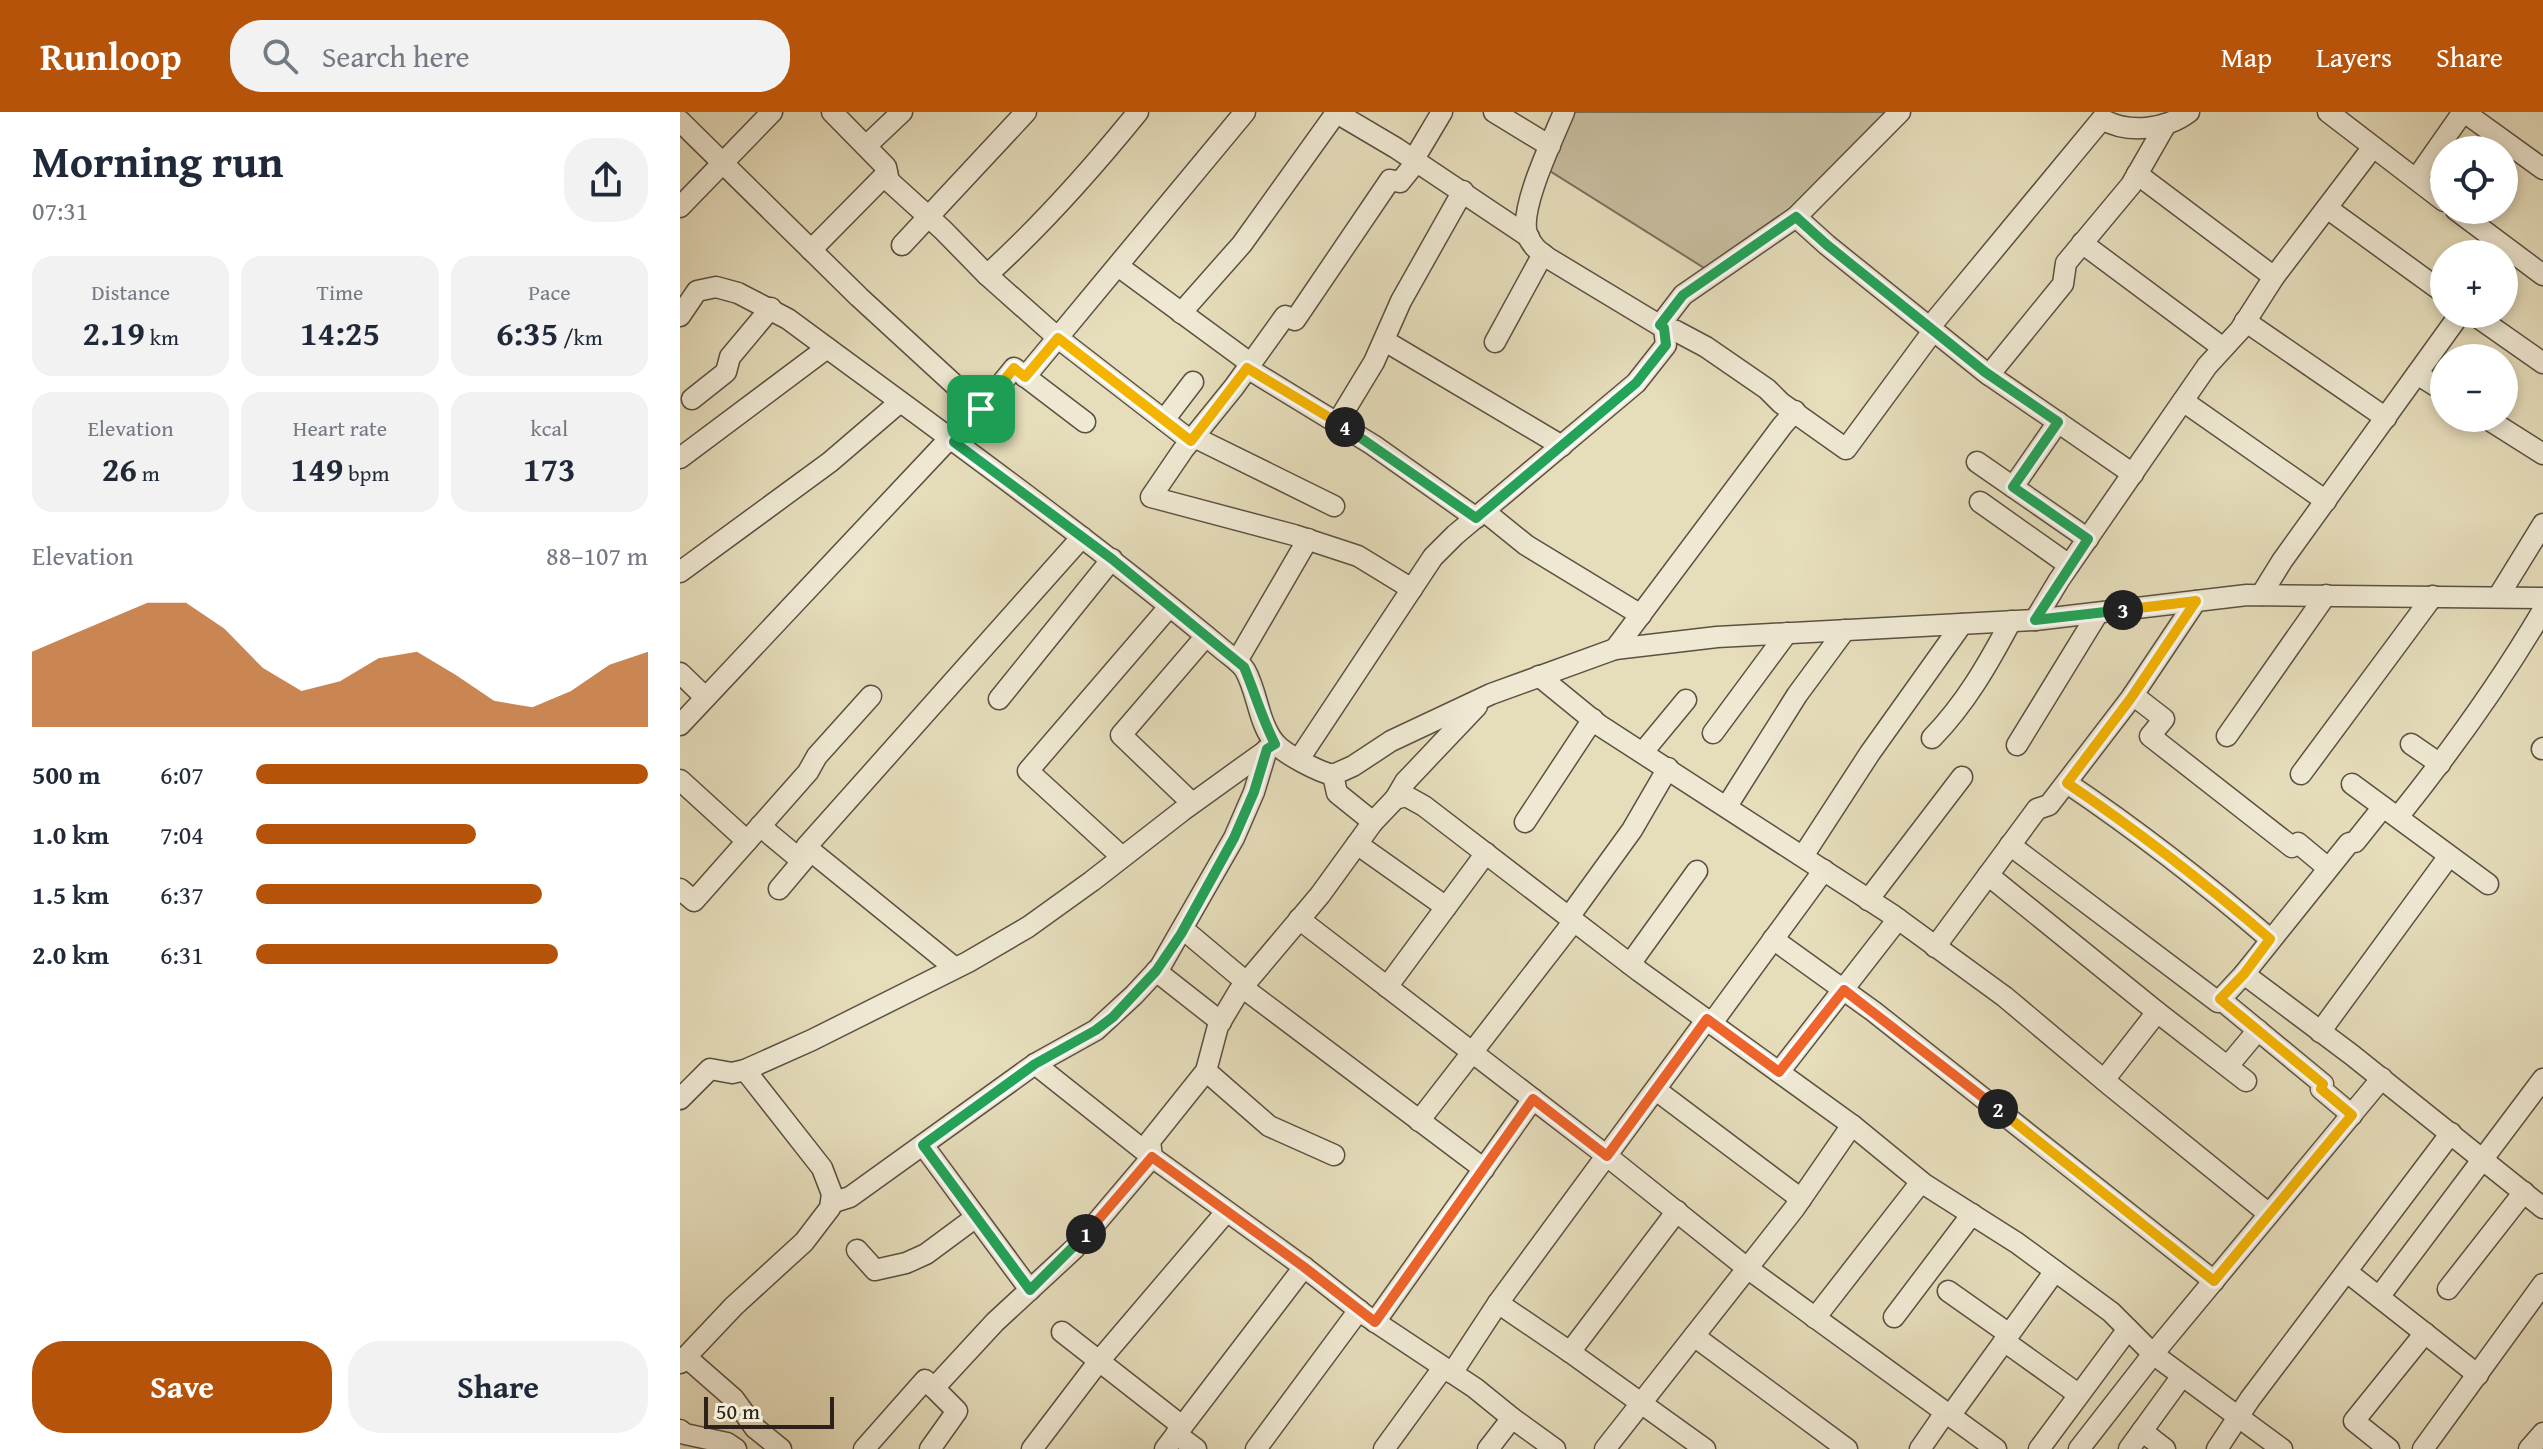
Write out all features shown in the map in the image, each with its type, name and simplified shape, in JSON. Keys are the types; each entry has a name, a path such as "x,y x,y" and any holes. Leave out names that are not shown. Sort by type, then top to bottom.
{"street":[{"path":"680,207 725,164 772,112"},
{"path":"832,112 886,167 889,181 1058,338 1192,439 1334,506"},
{"path":"866,146 902,112"},
{"path":"902,245 1026,112"},
{"path":"987,275 1025,240 1096,164 1138,112"},
{"path":"1025,377 1245,112"},
{"path":"1181,313 1242,244 1335,112 1415,160 1529,237"},
{"path":"1412,589 1358,556 1308,539 1151,497 1285,316 1295,320 1390,180 1400,182 1442,112"},
{"path":"1494,112 1550,146"},
{"path":"1564,112 1528,202 1526,230 1533,246 1662,326 1706,347 1846,449 1931,330 2102,119 2115,127 2136,128 2166,124 2189,112"},
{"path":"1299,759 1433,557 1636,383 1666,345 1662,326 1683,295 1796,217 1900,112"},
{"path":"2328,112 2430,190"},
{"path":"2416,179 2463,112 2543,169"},
{"path":"680,121 811,250 981,409"},
{"path":"1989,375 2063,284 2066,263 2131,185 2166,124"},
{"path":"2035,620 2069,565 2207,366 2245,321 2274,277 2373,147"},
{"path":"811,250 887,173"},
{"path":"2137,174 2274,277"},
{"path":"1337,423 1385,341 1401,301 1463,191"},
{"path":"2327,208 2430,283"},
{"path":"1796,217 1989,375 2133,474"},
{"path":"2475,224 2543,275"},
{"path":"2082,243 2223,348"},
{"path":"1495,342 1543,254"},
{"path":"1118,266 1249,366 1526,545 1641,615"},
{"path":"680,316 689,288 716,287 771,308 827,348 1112,559 1244,667 1271,747 1234,838 1183,929 1156,971 1113,1017 1035,1064 850,1197 831,1203"},
{"path":"692,399 726,372 730,357 771,308"},
{"path":"2245,321 2386,418"},
{"path":"2261,595 2450,328"},
{"path":"2493,328 2543,363"},
{"path":"1385,341 1562,446"},
{"path":"680,458 827,348"},
{"path":"680,725 952,440 1014,368 1085,422"},
{"path":"2417,374 2430,382"},
{"path":"1164,420 1193,382"},
{"path":"2183,401 2326,501"},
{"path":"680,572 830,462 900,402"},
{"path":"1615,649 1795,411"},
{"path":"2013,487 2058,422"},
{"path":"2508,432 2543,454"},
{"path":"1977,462 2088,539"},
{"path":"1980,502 2069,565"},
{"path":"2498,597 2543,524"},
{"path":"779,889 806,856 806,847 1082,537"},
{"path":"1237,661 1308,539"},
{"path":"999,699 1112,559"},
{"path":"1271,747 1320,772 1333,775 1391,741 1487,696 1539,676 1615,649 1717,637 2035,620 2261,595 2543,598"},
{"path":"2227,736 2326,595"},
{"path":"2301,774 2433,596"},
{"path":"1935,947 2037,809 2049,805 2067,783 2133,695 2196,601"},
{"path":"1122,857 1028,771 1169,607"},
{"path":"2010,845 2218,1002 2349,843 2355,842 2390,812 2440,764 2508,668 2543,610"},
{"path":"2017,745 2098,613"},
{"path":"1932,738 1954,716 1969,694 2011,621"},
{"path":"1803,856 1870,753 1962,624"},
{"path":"1727,806 1797,695 1845,630"},
{"path":"1713,733 1787,633"},
{"path":"1192,803 1121,735 1206,636"},
{"path":"680,673 705,697"},
{"path":"1539,676 1593,719 1898,919 2005,997 2269,1214"},
{"path":"2133,695 2164,719 2150,736 2292,847 2298,843 2328,868"},
{"path":"680,889 694,901 871,696"},
{"path":"934,1388 995,1322 1074,1249 1152,1157 1150,1141 1206,1071 1221,1022 1244,984 1299,919 1373,822 1395,799 1405,782 1487,696"},
{"path":"1643,752 1686,700"},
{"path":"1525,822 1593,719"},
{"path":"2411,744 2440,764"},
{"path":"680,1099 710,1069 732,1073 745,1070 955,968 1028,927 1271,747"},
{"path":"1419,1121 1571,919 1632,830 1668,768"},
{"path":"1333,775 1337,793 1373,822"},
{"path":"1868,900 1962,777"},
{"path":"680,780 753,834 806,856 955,968"},
{"path":"2067,783 2183,867 2270,939"},
{"path":"2352,784 2488,884"},
{"path":"1395,799 1406,796 1414,799 1630,964 1852,1125 1921,1182 2017,1243 2111,1312 2153,1354 2282,1449"},
{"path":"1357,844 1446,907"},
{"path":"1387,987 1486,853"},
{"path":"2320,1032 2449,856"},
{"path":"1384,1449 1448,1371 1824,870"},
{"path":"1630,964 1697,871"},
{"path":"1988,875 2246,1081"},
{"path":"1299,919 1747,1268 1996,1449"},
{"path":"1779,1072 1898,919"},
{"path":"1183,929 1244,984 1484,1169"},
{"path":"1773,939 1844,990 2214,1281"},
{"path":"1156,971 1221,1022"},
{"path":"2244,974 2382,1078 2543,1208"},
{"path":"2220,999 2323,1084 2321,1089 2352,1115"},
{"path":"2104,1080 2157,1012"},
{"path":"2228,1066 2258,1030"},
{"path":"1035,1064 1226,1212 1367,1316 1475,1388 1555,1449"},
{"path":"745,1070 822,1168 832,1194 830,1208 804,1242 734,1306 683,1360 734,1399 755,1428 781,1449"},
{"path":"1206,1071 1269,1126 1334,1155"},
{"path":"2079,1449 2153,1354 2382,1078"},
{"path":"2379,1297 2543,1079"},
{"path":"1656,1090 1801,1199"},
{"path":"1256,1449 1484,1169 1533,1099"},
{"path":"1605,1449 1801,1199 1852,1125"},
{"path":"2217,1449 2250,1399 2451,1133"},
{"path":"923,1145 1030,1290"},
{"path":"1815,1318 1921,1182"},
{"path":"2448,1289 2524,1192"},
{"path":"1570,1352 1677,1211"},
{"path":"1032,1449 1099,1361 1226,1212"},
{"path":"1894,1317 1972,1214"},
{"path":"857,1250 875,1270 906,1263 926,1254 976,1217"},
{"path":"1174,1436 1304,1267"},
{"path":"1920,1449 2055,1271"},
{"path":"2347,1272 2478,1375"},
{"path":"2423,1449 2543,1284"},
{"path":"1948,1291 2078,1394"},
{"path":"1498,1303 1705,1449"},
{"path":"2039,1449 2128,1329"},
{"path":"1062,1332 1099,1361 1174,1436 1196,1449"},
{"path":"2389,1449 2354,1421 2425,1333"},
{"path":"1694,1336 1847,1449"},
{"path":"2129,1449 2182,1376"},
{"path":"864,1449 925,1380 957,1411 930,1449"},
{"path":"1488,1449 1512,1418"},
{"path":"680,1430 706,1444 727,1443 736,1449"},
{"path":"2142,1431 2165,1449"},
{"path":"2529,1449 2543,1433"}],"shaded area":[{"path":"1574,112 1890,112 1785,217 1709,271 1550,171"}],"route":[{"path":"1796,217 1985,372 2058,422 2013,487 2088,539 2035,620 2196,601 2131,698 2067,783 2205,883 2270,939 2244,974 2220,999 2323,1084 2321,1089 2352,1115 2214,1281 1844,990 1779,1072 1707,1019 1607,1156 1533,1099 1375,1322 1152,1157 1074,1249 1030,1290 923,1145 1035,1064 1096,1030 1113,1017 1160,967 1234,838 1254,792 1267,749 1275,744 1260,715 1244,667 1112,559 954,442 981,409 1014,368 1025,377 1058,338 1191,441 1247,368 1373,445 1476,518 1636,383 1666,345 1664,328 1660,325 1683,295 1796,217"}]}
